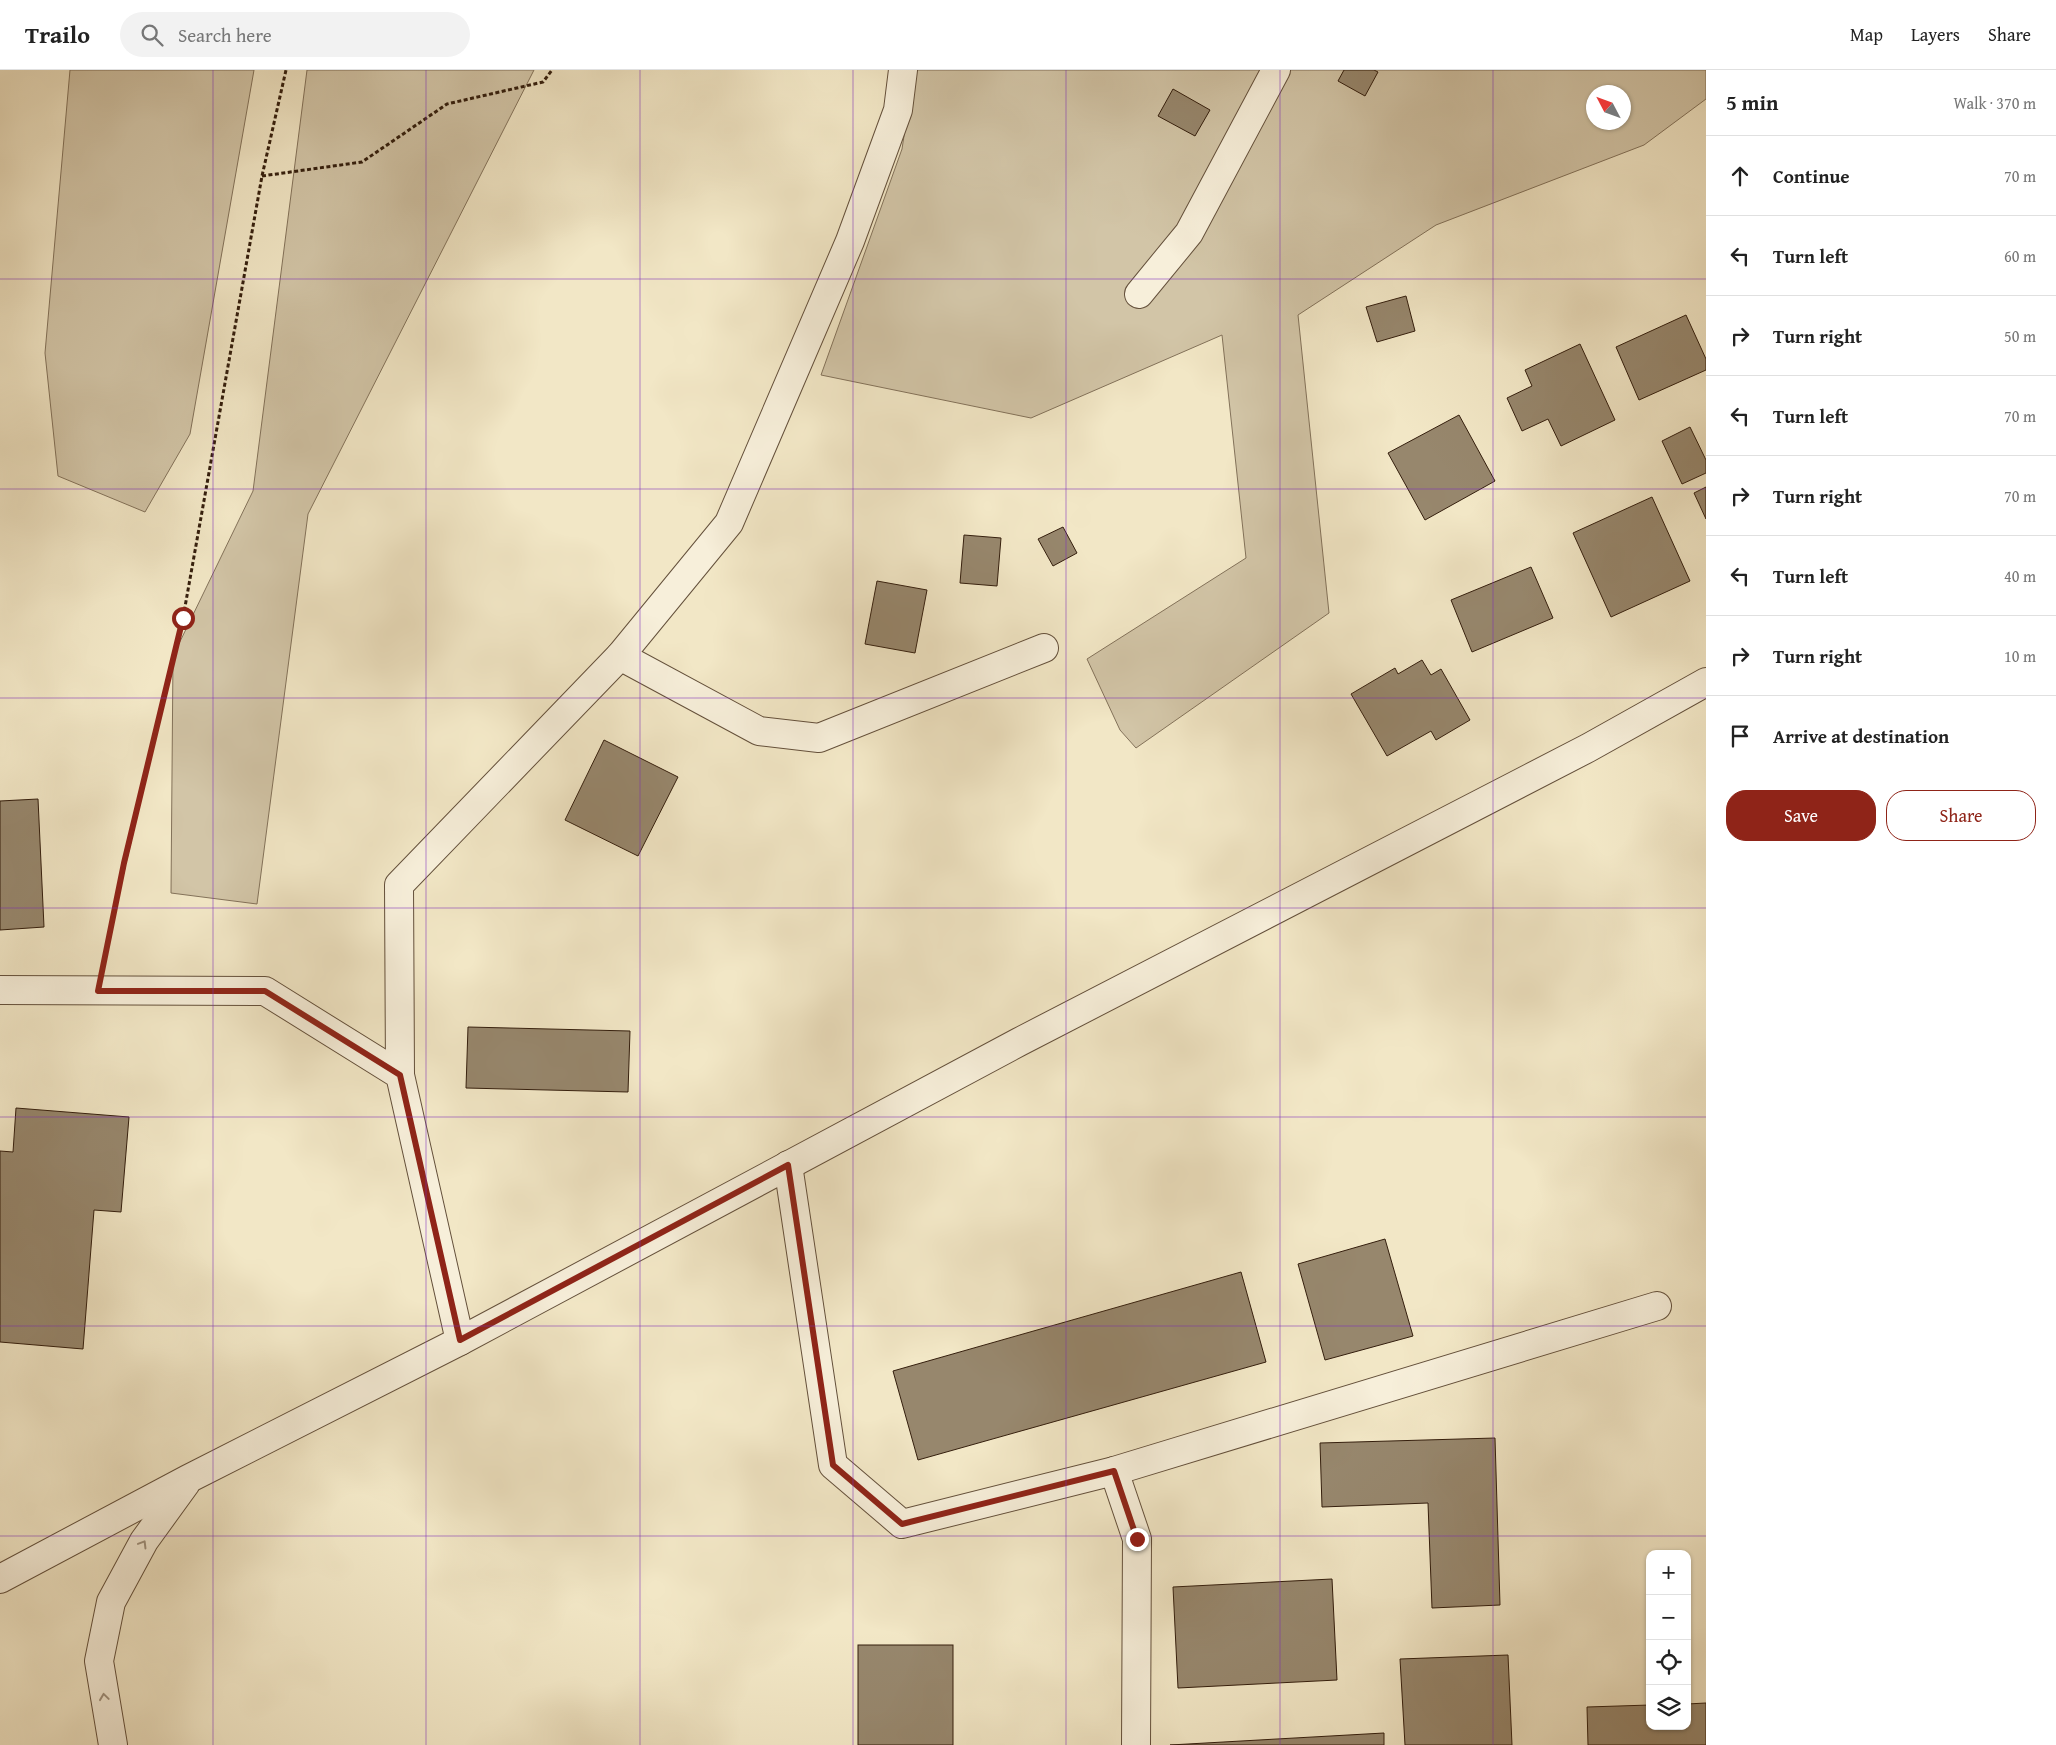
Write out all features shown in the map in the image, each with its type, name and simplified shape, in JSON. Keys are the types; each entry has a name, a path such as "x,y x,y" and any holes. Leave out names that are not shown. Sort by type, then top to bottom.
{"street":[{"path":"460,1340 400,1075 399,885 620,656 729,523 850,241 898,110 902,70"},
{"path":"1140,294 1189,233 1276,70"},
{"path":"620,656 759,731 819,738 1044,648"},
{"path":"0,1579 188,1479 460,1340 1019,1042 1588,748 1706,682"},
{"path":"0,990 265,991 400,1075"},
{"path":"788,1165 833,1465 902,1524 1114,1471 1657,1306"},
{"path":"1114,1471 1137,1539 1136,1745"},
{"path":"113,1745 99,1661 111,1602 144,1541 188,1479"}],"path":[{"path":"98,991 124,863 183,618 262,176 286,70"},
{"path":"262,176 362,162 447,104 543,82 552,70"}],"shaded area":[{"path":"70,70 254,70 190,434 145,512 58,476 45,353"},
{"path":"307,70 534,70 308,514 257,904 171,893 173,656 253,491"},
{"path":"914,70 1706,70 1706,99 1644,145 1436,225 1298,315 1329,613 1136,748 1120,730 1087,659 1246,558 1222,335 1031,418 821,375 902,149"}],"building":[{"path":"1344,70 1374,70 1378,72 1365,96 1338,81"},
{"path":"1173,89 1210,110 1195,136 1158,116"},
{"path":"1406,296 1415,331 1377,342 1366,307"},
{"path":"1686,315 1706,359 1706,370 1639,400 1616,347"},
{"path":"1580,344 1615,420 1561,446 1548,419 1522,431 1507,398 1532,386 1525,370"},
{"path":"1459,415 1495,481 1425,520 1388,453"},
{"path":"1690,427 1706,460 1706,473 1682,484 1662,441"},
{"path":"1706,487 1706,519 1694,493"},
{"path":"1652,497 1690,581 1611,617 1573,533"},
{"path":"1063,527 1077,553 1053,566 1038,539"},
{"path":"964,535 1001,538 997,586 960,583"},
{"path":"1531,567 1553,618 1472,652 1451,600"},
{"path":"877,581 927,590 915,653 865,644"},
{"path":"1422,660 1431,675 1441,669 1470,720 1436,740 1431,731 1387,756 1351,694 1395,668 1398,674"},
{"path":"604,740 678,777 638,856 565,820"},
{"path":"38,799 44,927 0,930 0,801"},
{"path":"468,1027 630,1031 628,1092 466,1088"},
{"path":"16,1108 129,1117 121,1212 94,1210 83,1349 0,1342 0,1151 13,1152"},
{"path":"1385,1239 1413,1336 1325,1360 1298,1264"},
{"path":"1241,1272 1266,1362 918,1460 893,1371"},
{"path":"1495,1438 1500,1605 1432,1608 1428,1503 1322,1507 1320,1443"},
{"path":"1332,1579 1337,1680 1178,1688 1173,1587"},
{"path":"858,1645 953,1645 953,1745 858,1745"},
{"path":"1508,1655 1512,1745 1405,1745 1400,1659"},
{"path":"1706,1703 1706,1745 1588,1745 1587,1707 1646,1705 1646,1730 1691,1730 1691,1704"},
{"path":"1384,1733 1384,1745 1170,1745"}],"route":[{"path":"183,618 124,863 98,991 265,991 400,1075 460,1340 788,1165 833,1465 902,1524 1114,1471 1137,1539"}]}
